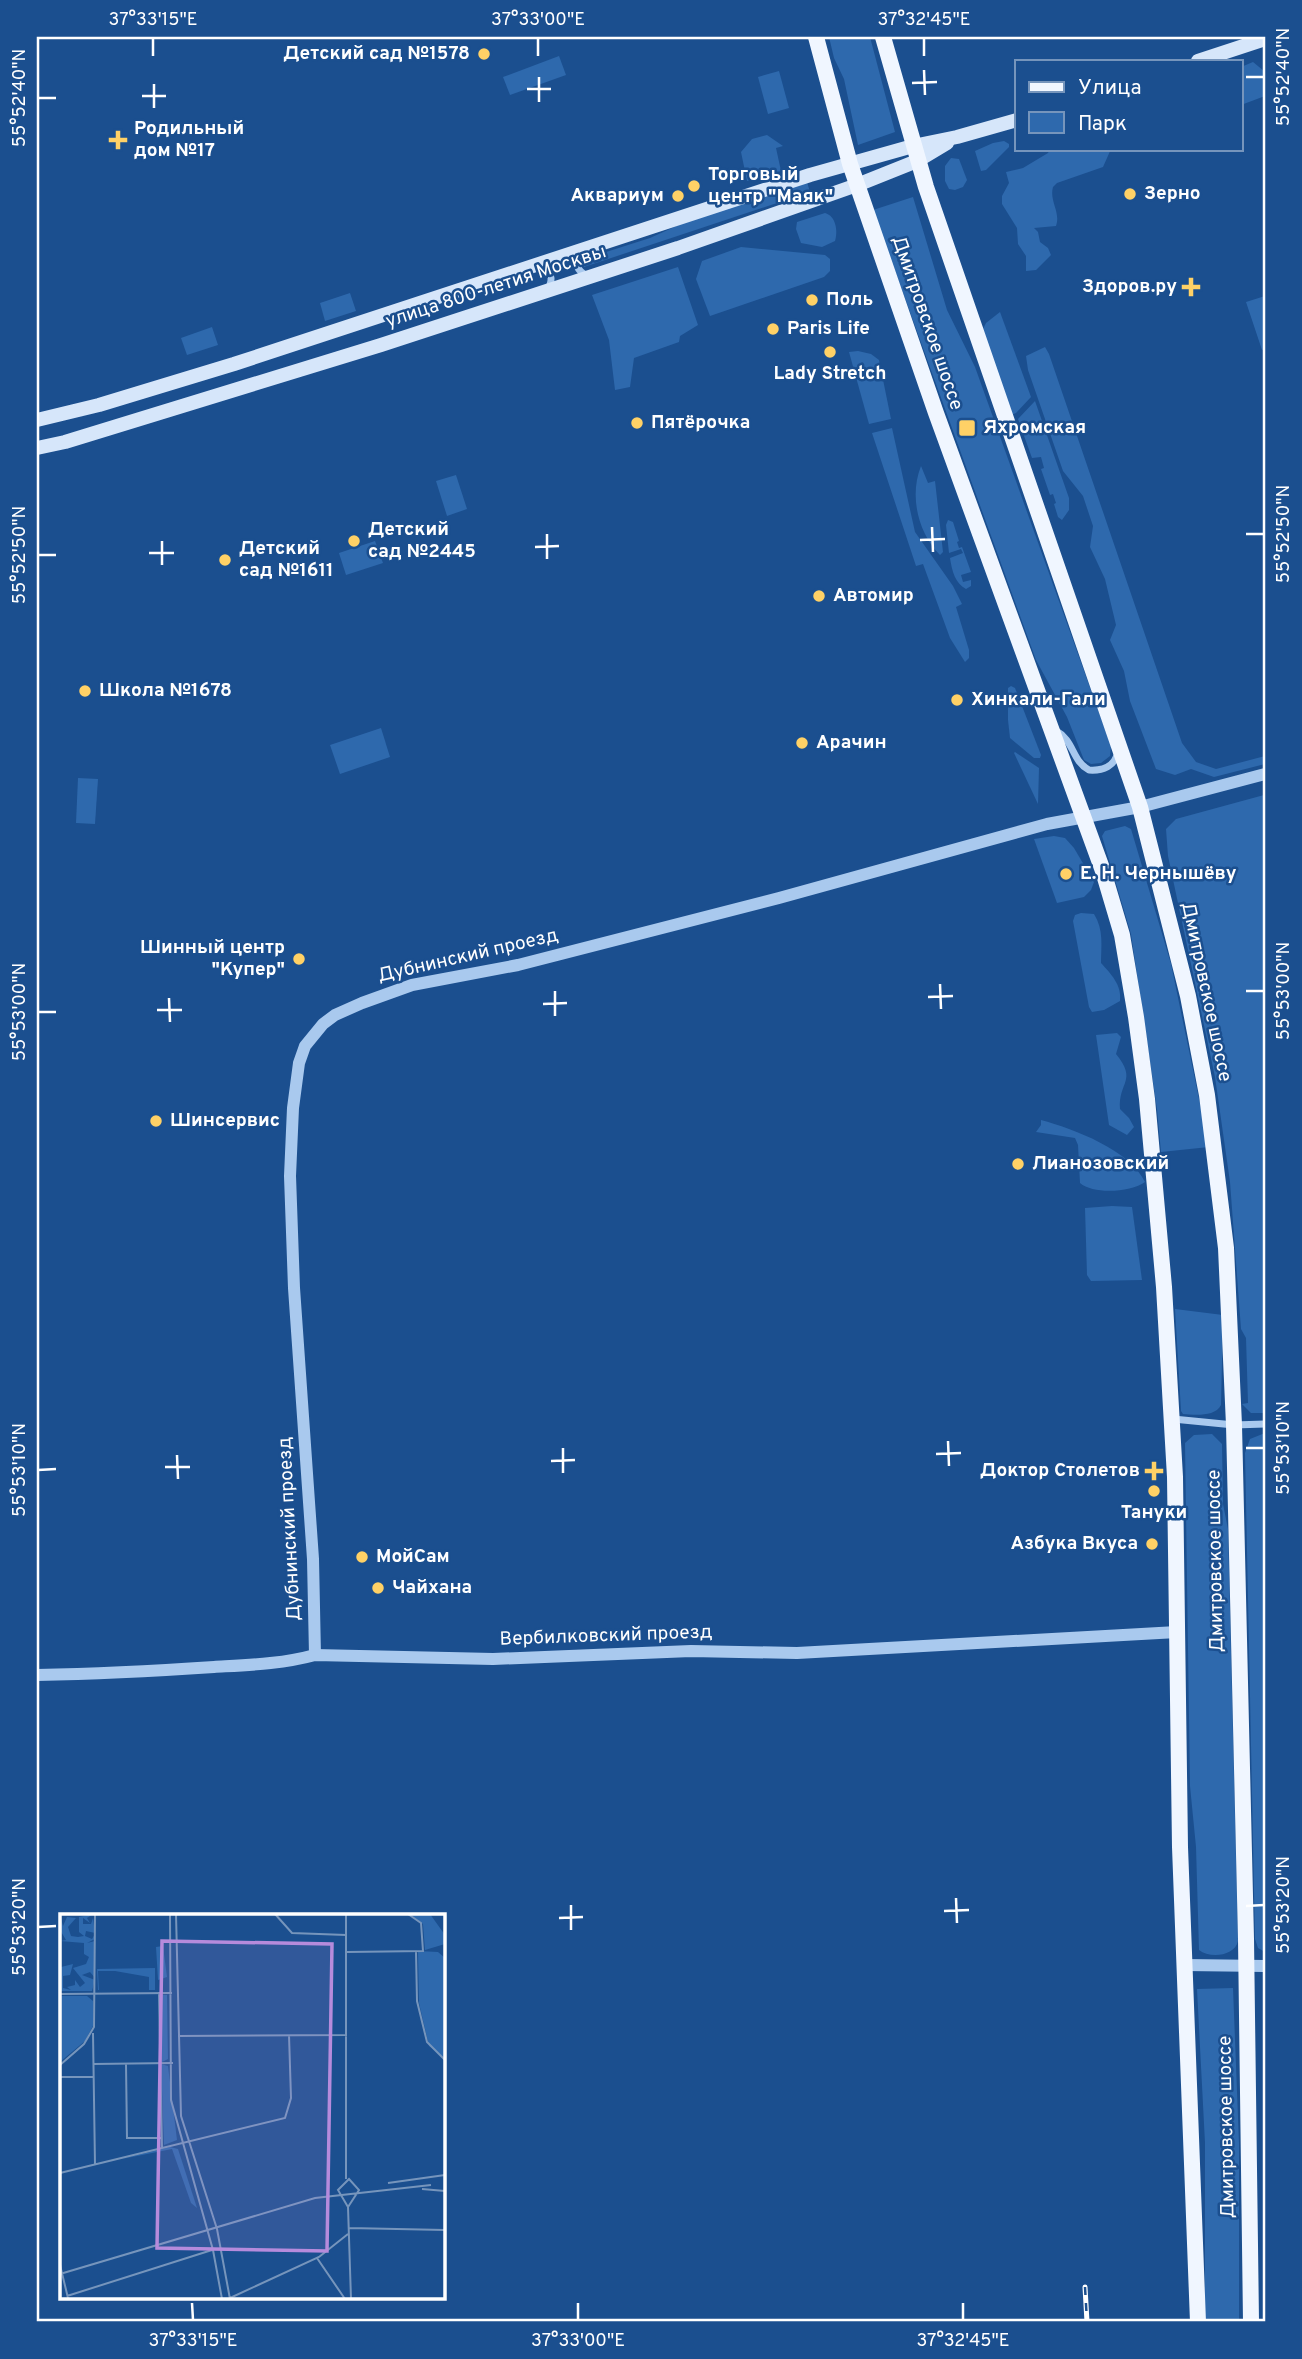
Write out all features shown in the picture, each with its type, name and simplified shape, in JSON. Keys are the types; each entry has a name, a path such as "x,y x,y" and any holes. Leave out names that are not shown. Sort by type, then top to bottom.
{"main road":[{"name":"Дмитровское шоссе","path":"817,37 849,164 940,426 1112,899 1122,935 1136,1017 1154,1164 1173,1419 1180,1847 1198,2322"},
{"name":"Дмитровское шоссе","path":"883,37 915,154 1140,807 1188,996 1211,1119 1226,1248 1234,1425 1251,2322"},
{"path":"1201,60 1265,39"},
{"name":"улица 800-летия Москвы","path":"37,448 258,384 593,276 857,184 915,154 1015,121"},
{"name":"улица 800-летия Москвы","path":"37,420 99,405 223,368 849,164 915,154"}],"street":[{"path":"584,250 578,256 577,267 582,273 593,276"},
{"path":"535,266 544,267 551,275 550,286 545,292"},
{"path":"1052,728 1069,741 1077,761 1089,771 1103,770 1114,762 1118,742"},
{"path":"1083,816 1140,807 1265,774"},
{"name":"Дубнинский проезд","path":"315,1655 313,1559 294,1289 290,1176 296,1084 305,1046 314,1033 335,1015 412,985 518,965 662,929 1083,816"},
{"path":"1173,1419 1234,1425 1265,1424"},
{"name":"Вербилковский проезд","path":"37,1675 145,1672 268,1664 315,1655 493,1659 691,1651 797,1653 1177,1632"},
{"path":"1185,1965 1265,1966"}],"green space":[{"path":"829,37 870,37 895,132 858,145 844,79 834,58"},
{"path":"559,56 566,75 510,95 503,77"},
{"path":"1253,62 1264,71 1265,96 1242,105 1242,67"},
{"path":"779,71 789,108 768,114 758,77"},
{"path":"767,135 783,146 776,148 781,171 747,181 741,152 752,139"},
{"path":"1004,141 1009,147 986,170 981,171 975,151"},
{"path":"1050,150 1111,150 1103,167 1057,183 1053,187 1056,226 1034,228 1038,232 1040,242 1048,248 1051,255 1036,270 1026,271 1026,256 1018,244 1017,228 1002,204 1002,196 1009,183 1006,172 1023,168"},
{"path":"951,158 959,159 967,180 963,187 955,190 949,189 945,181 945,166"},
{"path":"807,182 810,192 584,267 581,260 650,238 683,223"},
{"path":"913,197 947,310 975,367 1111,746 1110,756 1101,763 1091,764 1084,760 1067,717 1036,660 873,210"},
{"path":"825,213 832,217 835,224 835,241 822,247 801,243 796,229 797,222"},
{"path":"741,247 825,255 830,259 830,271 824,277 710,316 696,279 702,261"},
{"path":"678,267 698,325 680,336 679,342 634,358 630,387 615,390 609,340 592,295"},
{"path":"350,293 356,311 325,321 320,303"},
{"path":"1265,296 1265,349 1262,350 1246,302"},
{"path":"1000,312 1031,397 1016,413 1009,416 983,329 986,323"},
{"path":"212,327 218,345 187,355 181,338"},
{"path":"1045,347 1182,743 1196,762 1216,769 1265,756 1265,764 1214,777 1191,769 1175,775 1156,769 1130,701 1124,671 1110,640 1116,625 1105,579 1090,547 1093,526 1083,496 1063,471 1028,370 1026,356"},
{"path":"849,352 871,354 879,360 891,419 869,424"},
{"path":"1035,401 1069,498 1069,510 1062,520 1058,517 1053,494 1050,495 1041,469 1044,468 1041,457 1032,458 1023,433 1027,430 1024,423 1020,424 1018,419"},
{"path":"892,428 915,532 953,586 962,604 956,607 969,650 969,658 965,662 950,638 923,564 916,566 872,433"},
{"path":"921,466 928,483 935,481 943,552 940,555 926,536 918,514 916,489"},
{"path":"456,475 467,509 447,516 436,481"},
{"path":"948,520 953,522 959,548 962,547 971,572 961,575 963,582 971,580 971,586 966,589 957,580 952,567 950,558 963,553 961,549 949,553 946,525"},
{"path":"375,541 383,563 346,575 339,553"},
{"path":"1008,688 1015,688 1040,758 1034,758 1010,738"},
{"path":"381,728 390,757 340,774 330,745"},
{"path":"1014,753 1039,768 1038,804"},
{"path":"78,778 98,779 95,824 76,823"},
{"path":"1264,795 1265,1413 1251,1413 1242,1404 1248,1403 1246,1338 1241,1329 1230,1182 1215,1077 1168,856 1166,829 1176,819"},
{"path":"1125,826 1131,829 1171,964 1209,1147 1161,1152 1131,934 1102,836 1105,831"},
{"path":"1054,836 1065,838 1074,848 1094,882 1084,897 1057,903 1034,839"},
{"path":"1094,914 1097,920 1101,938 1101,963 1115,980 1119,990 1120,1001 1104,1010 1092,1012 1089,1007 1073,921 1075,915"},
{"path":"1117,1033 1121,1037 1116,1054 1126,1070 1120,1109 1134,1127 1127,1135 1109,1125 1096,1035"},
{"path":"1041,1120 1100,1142 1127,1160 1145,1182 1131,1188 1112,1191 1086,1187 1080,1183 1078,1145 1075,1138 1036,1132"},
{"path":"1132,1207 1142,1280 1091,1281 1087,1275 1085,1208"},
{"path":"1175,1309 1223,1315 1221,1405 1214,1412 1199,1415 1183,1414 1181,1411"},
{"path":"1265,1433 1265,1952 1258,1948 1255,1939 1245,1453 1250,1439"},
{"path":"1212,1434 1222,1444 1223,1504 1228,1529 1238,1941 1232,1950 1215,1955 1199,1950 1196,1847 1190,1786 1185,1443 1194,1435"},
{"path":"1233,1988 1239,2143 1239,2322 1205,2322 1205,2143 1197,1989"}],"railway":[{"path":"1085,2287 1087,2322"}],"place":[{"name":"Детский сад №1578","path":"484,54"},
{"name":"Родильный дом №17","path":"118,140"},
{"name":"Торговый центр \"Маяк\"","path":"694,186"},
{"name":"Зерно","path":"1130,194"},
{"name":"Аквариум","path":"678,196"},
{"name":"Здоров.ру","path":"1191,287"},
{"name":"Поль","path":"812,300"},
{"name":"Paris Life","path":"773,329"},
{"name":"Lady Stretch","path":"830,352"},
{"name":"Пятёрочка","path":"637,423"},
{"name":"Яхромская","path":"967,428"},
{"name":"Детский сад №2445","path":"354,541"},
{"name":"Детский сад №1611","path":"225,560"},
{"name":"Автомир","path":"819,596"},
{"name":"Школа №1678","path":"85,691"},
{"name":"Хинкали-Гали","path":"957,700"},
{"name":"Арачин","path":"802,743"},
{"name":"Е. Н. Чернышёву","path":"1066,874"},
{"name":"Шинный центр \"Купер\"","path":"299,959"},
{"name":"Шинсервис","path":"156,1121"},
{"name":"Лианозовский","path":"1018,1164"},
{"name":"Доктор Столетов","path":"1154,1471"},
{"name":"Тануки","path":"1154,1491"},
{"name":"Азбука Вкуса","path":"1152,1544"},
{"name":"МойСам","path":"362,1557"},
{"name":"Чайхана","path":"378,1588"}]}
